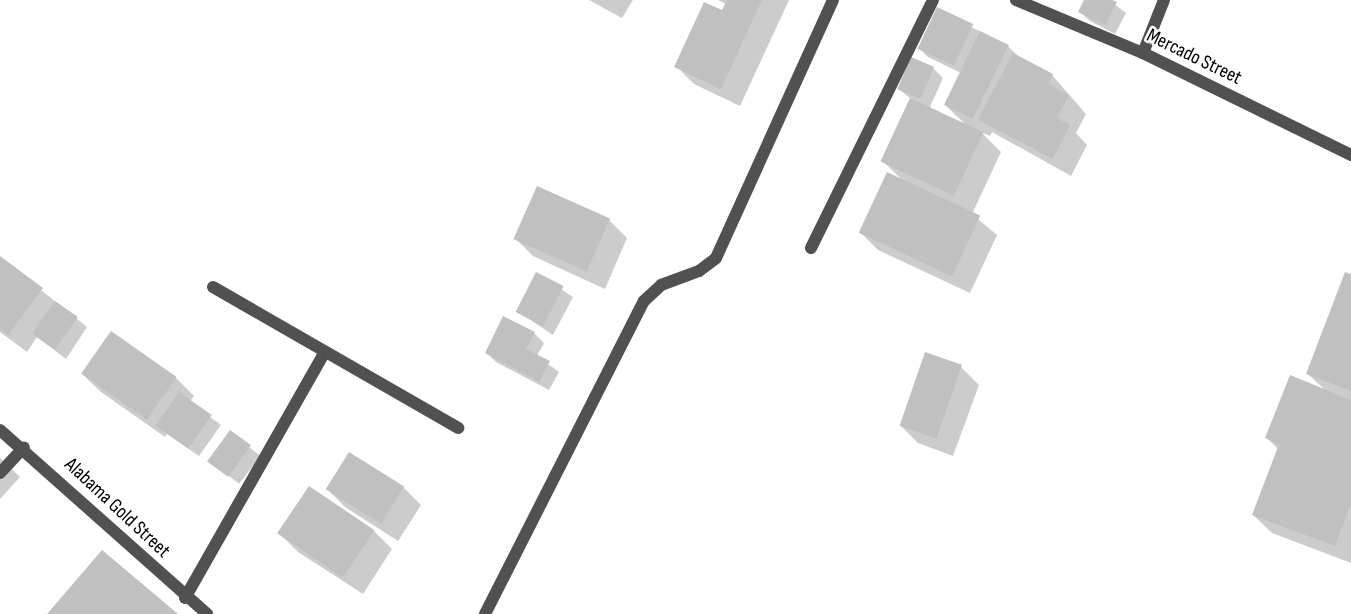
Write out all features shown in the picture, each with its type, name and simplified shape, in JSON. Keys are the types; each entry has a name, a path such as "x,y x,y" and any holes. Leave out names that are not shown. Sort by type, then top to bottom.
{"street":[{"path":"485,614 644,302 661,285 699,271 716,258 833,0"},
{"path":"811,248 933,0"},
{"name":"Mercado Street","path":"1016,0 1143,53 1351,155"},
{"path":"1143,53 1164,0"},
{"path":"213,287 458,428"},
{"path":"185,598 325,352"},
{"name":"Alabama Gold Street","path":"0,430 24,447 185,598 207,614"},
{"path":"0,473 24,447"}],"building":[{"path":"727,0 762,0 721,89 674,67 704,2 722,10"},
{"path":"1084,0 1117,2 1105,25 1078,12"},
{"path":"937,7 973,24 954,66 918,49"},
{"path":"980,31 1009,45 973,119 944,105"},
{"path":"1013,53 1053,74 1048,84 1069,95 1057,118 1070,125 1053,159 978,120"},
{"path":"911,57 934,67 920,99 897,89"},
{"path":"910,98 983,132 954,196 880,161"},
{"path":"887,172 980,216 952,276 859,233"},
{"path":"537,186 610,219 586,272 513,239"},
{"path":"0,256 43,288 8,335 0,329"},
{"path":"536,272 564,286 543,326 516,312"},
{"path":"1345,272 1351,274 1351,391 1306,374"},
{"path":"55,301 78,317 55,350 32,334"},
{"path":"503,316 535,332 526,349 550,361 539,382 485,353"},
{"path":"111,331 177,377 147,419 81,374"},
{"path":"925,352 962,365 936,438 900,426"},
{"path":"1290,375 1351,400 1351,503 1335,546 1252,515 1279,444 1265,438"},
{"path":"179,392 212,415 188,449 155,426"},
{"path":"230,430 251,445 228,477 207,462"},
{"path":"349,452 404,486 381,524 326,489"},
{"path":"309,486 374,530 343,577 277,533"},
{"path":"102,550 178,614 47,614"}]}
